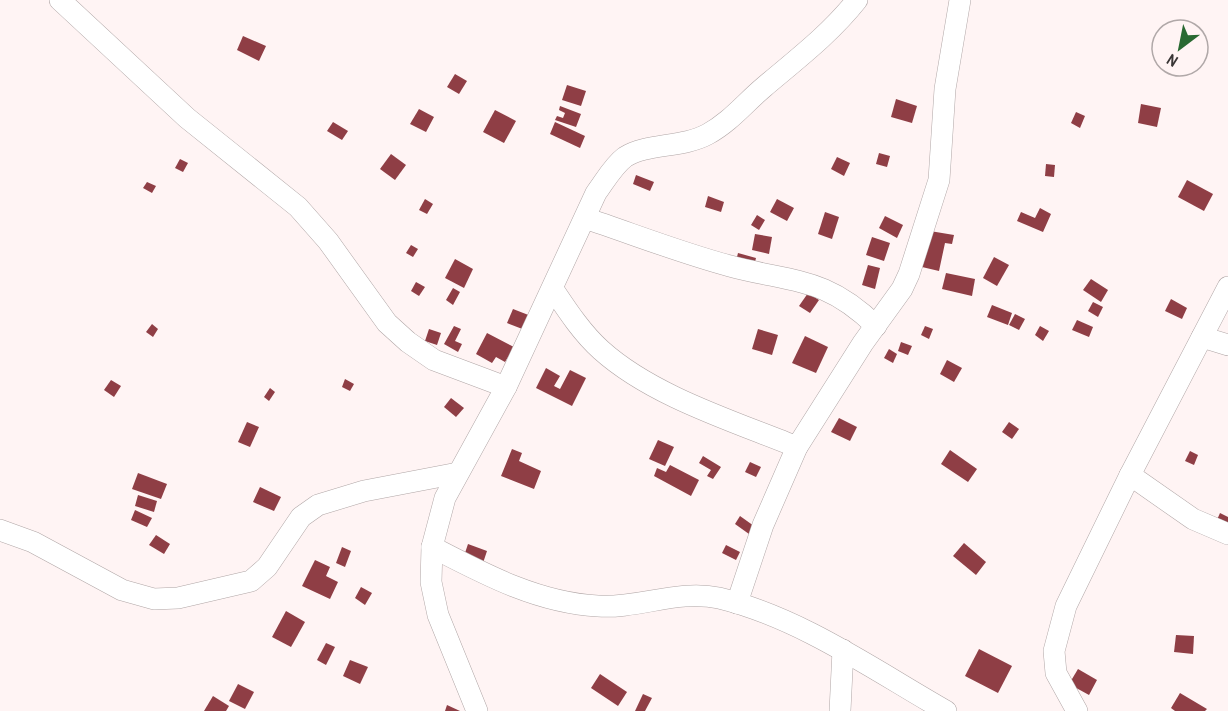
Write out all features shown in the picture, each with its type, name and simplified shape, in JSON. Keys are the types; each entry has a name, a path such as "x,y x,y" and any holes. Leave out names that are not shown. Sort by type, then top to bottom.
{"street":[{"path":"60,0 187,118 298,207 328,241 387,323 408,342 434,360 506,387"},
{"path":"477,711 438,615 431,582 432,547 445,498 506,387 596,193 610,171 625,157 641,151 673,147 705,136 721,127 763,88 837,26 857,0"},
{"path":"737,603 763,525 797,447 909,274 939,180 945,89 960,0"},
{"path":"585,218 729,266 812,284 840,295 876,326"},
{"path":"1077,711 1056,674 1054,651 1066,606 1130,475 1228,287"},
{"path":"553,289 570,314 600,349 629,373 696,405 797,447"},
{"path":"1202,337 1228,345"},
{"path":"0,530 33,542 122,590 154,599 178,598 251,581 267,567 301,517 318,505 363,491 458,473"},
{"path":"1130,475 1193,519 1228,534"},
{"path":"432,547 504,584 562,602 599,607 673,597 716,597 758,609 843,650 946,711"},
{"path":"840,711 843,650"}],"building":[{"path":"243,36 266,46 259,61 237,50"},
{"path":"455,74 467,81 459,94 447,87"},
{"path":"567,85 586,91 581,106 562,100"},
{"path":"896,99 917,106 912,123 891,117"},
{"path":"1141,104 1161,108 1157,127 1138,123"},
{"path":"560,106 581,114 576,127 555,120 557,116 563,118 565,113 559,110"},
{"path":"419,109 434,117 426,132 410,124"},
{"path":"495,110 516,121 504,143 483,132"},
{"path":"1076,112 1085,116 1080,128 1071,123"},
{"path":"333,122 348,131 342,140 327,131"},
{"path":"555,122 585,136 580,148 550,134"},
{"path":"879,153 890,156 887,167 876,164"},
{"path":"391,154 406,165 395,180 380,169"},
{"path":"837,157 850,163 844,176 831,169"},
{"path":"180,159 188,163 183,172 175,168"},
{"path":"1046,164 1055,165 1054,177 1045,176"},
{"path":"636,175 654,182 650,191 633,184"},
{"path":"1187,180 1213,194 1204,211 1178,197"},
{"path":"147,182 156,186 152,193 143,188"},
{"path":"708,196 724,202 721,212 705,207"},
{"path":"425,199 433,204 427,214 419,210"},
{"path":"777,199 794,208 787,221 770,212"},
{"path":"1040,208 1051,214 1043,232 1017,221 1021,212 1035,218"},
{"path":"825,212 839,217 832,239 818,234"},
{"path":"757,215 765,220 759,230 751,225"},
{"path":"885,216 903,225 897,238 879,228"},
{"path":"930,231 954,235 952,244 945,243 939,271 922,267"},
{"path":"755,234 772,237 769,254 752,250"},
{"path":"872,237 890,243 884,261 866,255"},
{"path":"411,245 418,249 413,257 406,253"},
{"path":"738,253 756,258 753,270 735,265"},
{"path":"994,257 1009,265 997,286 983,278"},
{"path":"455,259 473,269 464,288 445,278"},
{"path":"868,265 880,268 875,289 862,285"},
{"path":"946,273 975,279 972,296 942,289"},
{"path":"1091,279 1108,290 1101,302 1083,290"},
{"path":"416,282 425,287 419,296 411,291"},
{"path":"453,288 460,292 453,305 446,300"},
{"path":"808,293 819,300 810,313 799,306"},
{"path":"1171,299 1187,308 1182,319 1165,311"},
{"path":"1093,302 1103,307 1098,317 1088,311"},
{"path":"992,305 1012,313 1008,325 987,317"},
{"path":"513,309 531,316 525,330 507,323"},
{"path":"1015,314 1025,319 1019,330 1009,325"},
{"path":"1077,320 1093,327 1089,337 1072,330"},
{"path":"152,324 158,329 153,337 146,332"},
{"path":"454,326 461,329 455,341 462,344 458,352 444,344"},
{"path":"925,326 933,329 929,339 921,335"},
{"path":"1040,326 1049,331 1043,341 1035,335"},
{"path":"429,329 441,333 437,345 425,341"},
{"path":"758,329 778,335 772,355 752,349"},
{"path":"487,333 514,347 505,362 496,357 492,363 476,354"},
{"path":"805,336 828,347 816,373 792,363"},
{"path":"901,342 912,346 908,355 898,351"},
{"path":"889,349 897,354 893,363 884,358"},
{"path":"947,360 962,368 954,382 940,374"},
{"path":"546,368 560,376 554,386 560,389 570,370 586,378 572,406 536,388"},
{"path":"345,379 354,384 350,391 342,387"},
{"path":"111,380 121,386 114,397 104,390"},
{"path":"270,388 275,392 269,401 264,397"},
{"path":"451,398 464,408 456,417 444,407"},
{"path":"839,418 857,427 850,441 831,432"},
{"path":"247,422 259,427 250,447 238,442"},
{"path":"1009,422 1019,429 1012,439 1002,432"},
{"path":"658,440 674,447 665,466 649,459"},
{"path":"512,449 522,453 519,461 541,471 534,489 501,476"},
{"path":"950,450 977,469 968,482 941,464"},
{"path":"1190,451 1198,455 1194,465 1185,461"},
{"path":"703,456 721,467 713,479 707,476 711,470 699,463"},
{"path":"750,462 761,467 756,477 745,472"},
{"path":"670,465 699,480 691,496 654,476 657,468 666,472"},
{"path":"138,473 167,484 161,499 132,489"},
{"path":"260,487 281,497 274,511 253,502"},
{"path":"138,495 157,501 154,512 135,506"},
{"path":"135,510 152,518 147,527 131,520"},
{"path":"1220,513 1228,517 1228,528 1216,522"},
{"path":"740,516 754,526 749,534 735,524"},
{"path":"156,535 170,544 164,554 149,545"},
{"path":"964,543 986,562 976,575 953,556"},
{"path":"468,544 487,551 483,563 464,556"},
{"path":"726,545 740,552 736,560 722,553"},
{"path":"342,547 351,551 345,567 336,563"},
{"path":"315,560 330,567 326,576 338,582 330,599 302,586"},
{"path":"361,587 372,593 365,605 355,598"},
{"path":"286,611 305,622 291,647 272,637"},
{"path":"1176,635 1194,636 1193,654 1174,652"},
{"path":"326,643 335,647 326,665 317,660"},
{"path":"979,649 1012,666 998,693 965,676"},
{"path":"350,660 368,667 360,684 343,676"},
{"path":"1078,669 1097,680 1089,695 1069,684"},
{"path":"600,674 627,692 618,706 591,688"},
{"path":"238,684 254,692 245,709 229,701"},
{"path":"1180,693 1207,709 1205,711 1175,711 1171,708"},
{"path":"643,694 652,698 645,711 635,711"},
{"path":"213,696 229,706 226,711 204,711"},
{"path":"447,705 460,711 445,711"}]}
